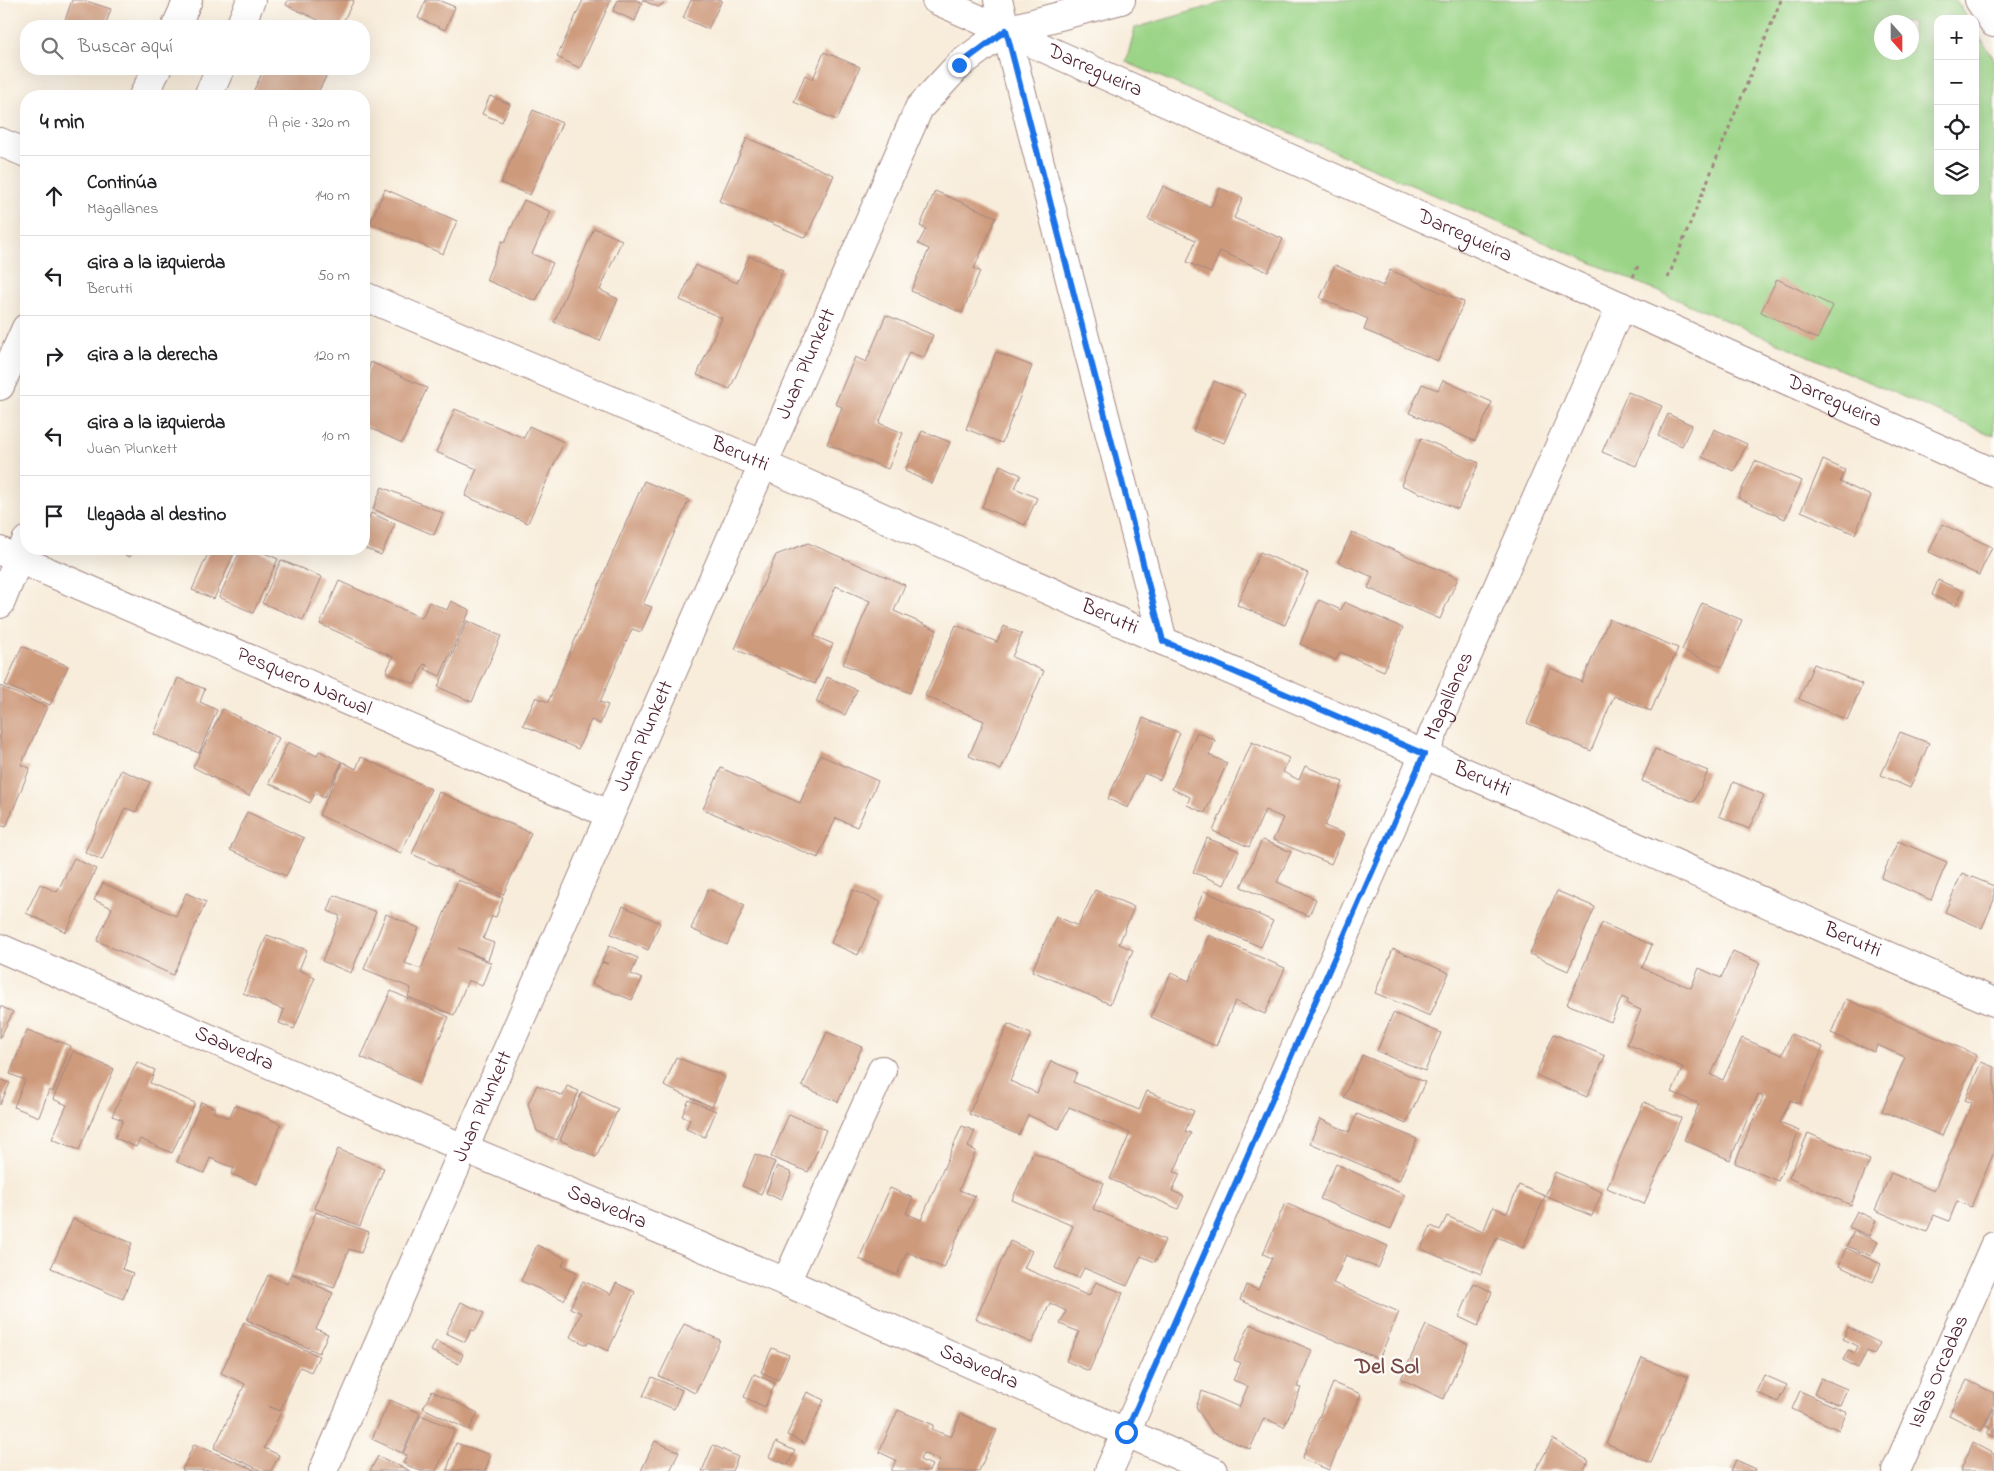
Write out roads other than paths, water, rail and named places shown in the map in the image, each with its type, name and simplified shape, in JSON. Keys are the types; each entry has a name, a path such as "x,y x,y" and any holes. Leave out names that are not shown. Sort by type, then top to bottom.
{"street":[{"path":"179,20 188,0"},
{"path":"243,20 251,0"},
{"name":"Darregueira","path":"936,0 1994,473"},
{"path":"998,0 1163,641"},
{"path":"1006,30 1121,0"},
{"path":"1979,0 1994,23"},
{"name":"Juan Plunkett","path":"323,1471 466,1149 609,814 919,108 959,65 1006,30"},
{"path":"146,90 154,75"},
{"path":"211,90 217,75"},
{"path":"0,142 20,150"},
{"name":"Berutti","path":"370,299 762,464 1163,641 1994,1002"},
{"name":"Magallanes","path":"1110,1471 1621,306"},
{"path":"0,386 20,341"},
{"path":"0,604 15,550"},
{"name":"Pesquero Narwal","path":"26,555 609,814"},
{"name":"Saavedra","path":"0,948 466,1149 786,1282 1213,1471"},
{"path":"786,1282 882,1070"},
{"name":"Islas Orcadas","path":"1896,1471 1994,1246"}],"district":[{"name":"Del Sol","path":"1387,1368"}]}
